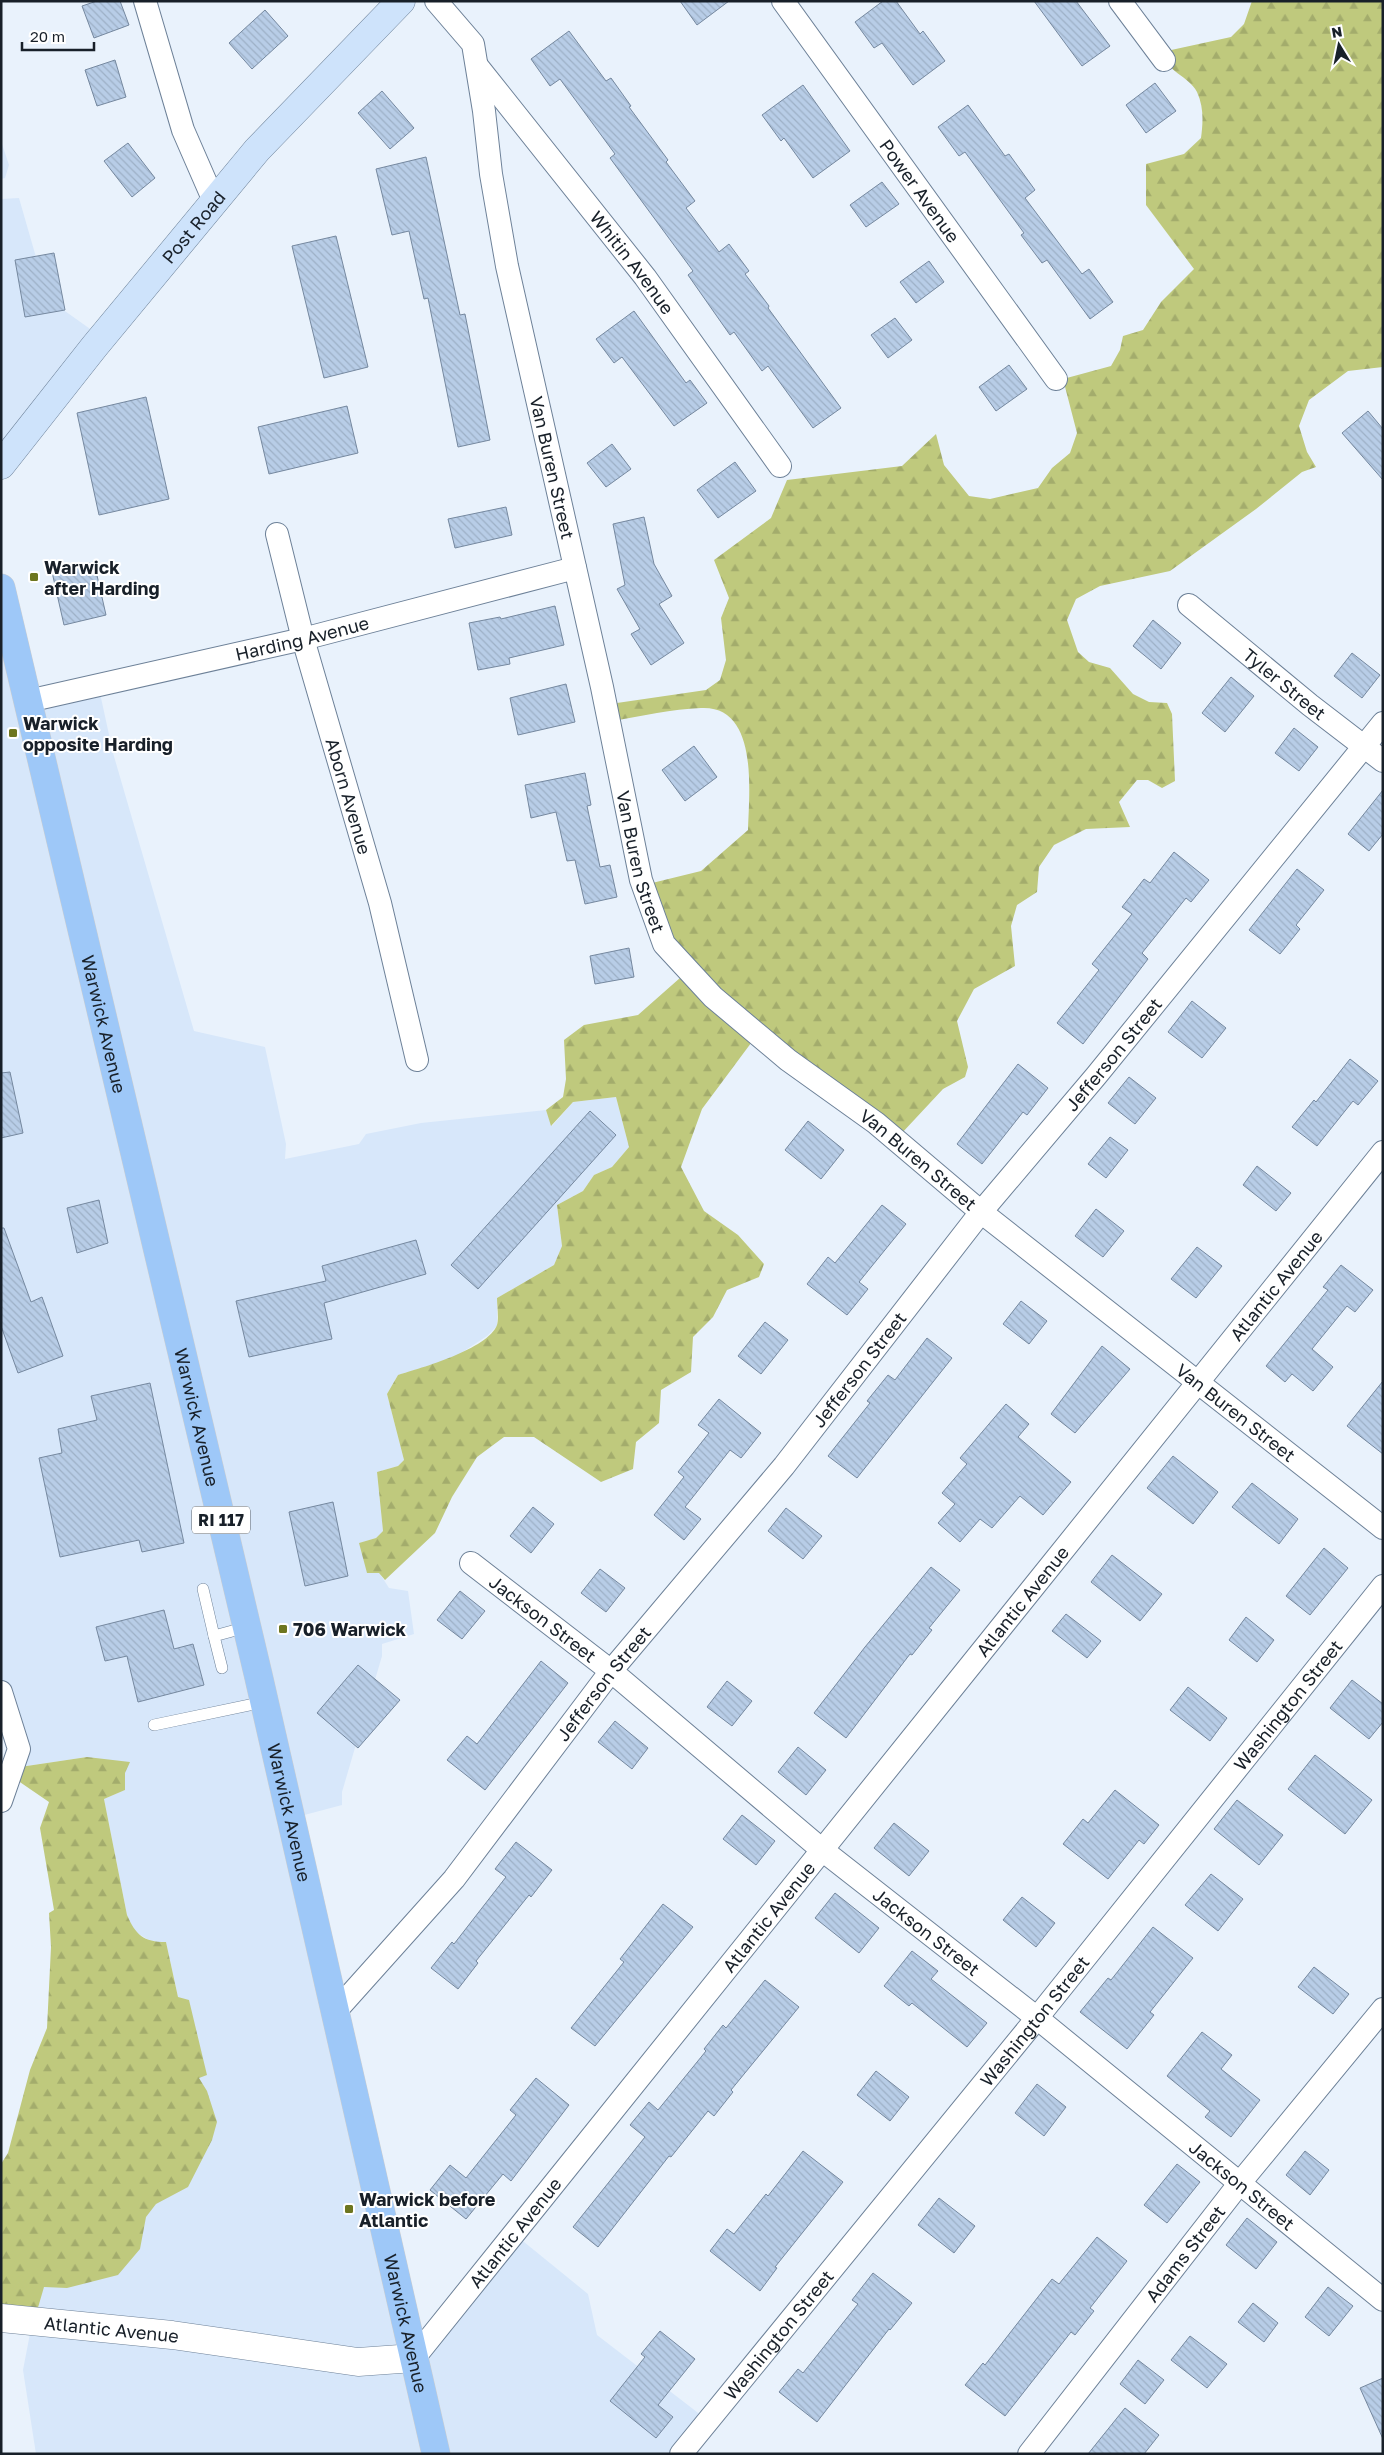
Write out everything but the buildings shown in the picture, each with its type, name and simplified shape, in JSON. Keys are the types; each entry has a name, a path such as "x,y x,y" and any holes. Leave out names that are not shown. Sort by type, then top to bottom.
{"main road":[{"name":"Post Road","path":"1,465 94,347 257,150 401,1"},
{"name":"Warwick Avenue","path":"1,588 247,1627 436,2454"}],"street":[{"path":"145,1 183,130 214,202"},
{"name":"Van Buren Street","path":"436,1 473,44 484,111 491,174 507,266 602,687 641,880 664,944 713,997 788,1060 876,1123 981,1212 1383,1528"},
{"name":"Power Avenue","path":"783,1 1056,379"},
{"path":"1120,1 1164,60"},
{"name":"Whitin Avenue","path":"476,64 645,277 780,466"},
{"name":"Aborn Avenue","path":"277,534 303,638 380,903 417,1060"},
{"name":"Harding Avenue","path":"28,701 303,638 574,568"},
{"name":"Tyler Street","path":"1189,605 1310,705 1383,761"},
{"name":"Jefferson Street","path":"334,2013 454,1879 611,1671 784,1466 981,1212 1096,1076 1383,723"},
{"name":"Atlantic Avenue","path":"1,2318 172,2335 358,2362 414,2358 821,1848 1383,1152"},
{"name":"Jackson Street","path":"471,1563 611,1671 821,1848 1037,2018 1383,2300"},
{"name":"Washington Street","path":"682,2454 1037,2018 1383,1586"},
{"path":"1,1692 19,1749 1,1801"},
{"name":"Adams Street","path":"1029,2454 1239,2184 1383,2009"}],"lane":[{"path":"203,1589 222,1668"},
{"path":"214,1636 247,1627"},
{"path":"154,1725 264,1702"}],"shaded area":[{"path":"1,141 9,165 5,178 1,179"},
{"path":"19,198 48,299 100,336 1,462 1,199"},
{"path":"1,585 29,696 98,684 113,753 194,1031 265,1047 286,1144 285,1159 359,1144 366,1134 421,1123 546,1110 552,1126 573,1102 616,1097 629,1147 612,1167 594,1175 583,1191 557,1205 562,1246 554,1265 497,1298 497,1326 487,1336 452,1359 398,1375 387,1394 404,1460 398,1466 377,1472 383,1531 376,1538 360,1543 389,1588 408,1591 414,1634 382,1644 382,1656 342,1792 342,1805 293,1818 414,2351 513,2233 588,2294 597,2335 706,2419 679,2454 36,2454 23,2370 33,2318 49,2270 157,2088 206,2075 178,1997 166,1942 152,1942 134,1931 127,1915 104,1799 125,1790 125,1773 87,1757 20,1767 1,1688"}],"green space":[{"path":"1252,1 1383,1 1383,367 1348,371 1309,400 1299,426 1307,452 1316,467 1302,472 1256,509 1170,571 1100,586 1076,599 1067,620 1078,652 1089,662 1110,668 1133,694 1149,702 1167,703 1172,714 1175,781 1162,788 1148,780 1137,780 1119,802 1130,827 1086,829 1054,845 1039,867 1037,892 1017,905 1011,926 1015,966 974,989 957,1021 968,1067 965,1077 943,1089 901,1134 757,1035 702,1109 681,1167 704,1211 738,1235 764,1264 759,1277 727,1290 713,1317 693,1337 691,1372 661,1390 659,1423 636,1442 633,1469 601,1482 534,1437 504,1437 477,1457 452,1497 435,1533 385,1580 379,1573 367,1573 359,1543 376,1538 383,1531 377,1472 398,1466 404,1460 387,1394 398,1375 468,1350 491,1334 498,1322 497,1298 554,1265 562,1246 557,1205 583,1191 594,1175 612,1167 629,1147 616,1097 573,1102 551,1126 546,1110 563,1097 566,1079 564,1040 584,1025 638,1015 689,970 648,884 701,871 748,830 749,774 747,754 742,735 733,720 720,711 701,708 668,711 613,721 610,704 706,690 720,680 726,660 721,618 729,598 714,560 771,518 787,480 902,466 936,434 944,465 969,496 990,499 1038,488 1052,468 1070,453 1077,433 1063,379 1111,366 1120,350 1123,336 1143,330 1161,302 1194,269 1146,205 1146,164 1184,154 1201,138 1202,132 1202,109 1197,92 1189,82 1172,69 1164,59 1162,52 1231,37 1244,24"},
{"path":"87,1757 130,1762 125,1773 125,1790 104,1799 127,1915 141,1936 151,1941 166,1942 178,1997 189,2000 207,2075 199,2078 207,2091 217,2122 212,2140 188,2187 156,2204 146,2217 140,2249 118,2275 67,2288 44,2287 37,2311 1,2314 1,2164 8,2153 30,2070 47,2028 51,1947 49,1913 54,1910 40,1828 49,1802 11,1776 20,1767"}],"place":[{"name":"Warwick after Harding","path":"34,577"},
{"name":"Warwick opposite Harding","path":"13,733"},
{"name":"706 Warwick","path":"283,1629"},
{"name":"Warwick before Atlantic","path":"349,2209"}]}
